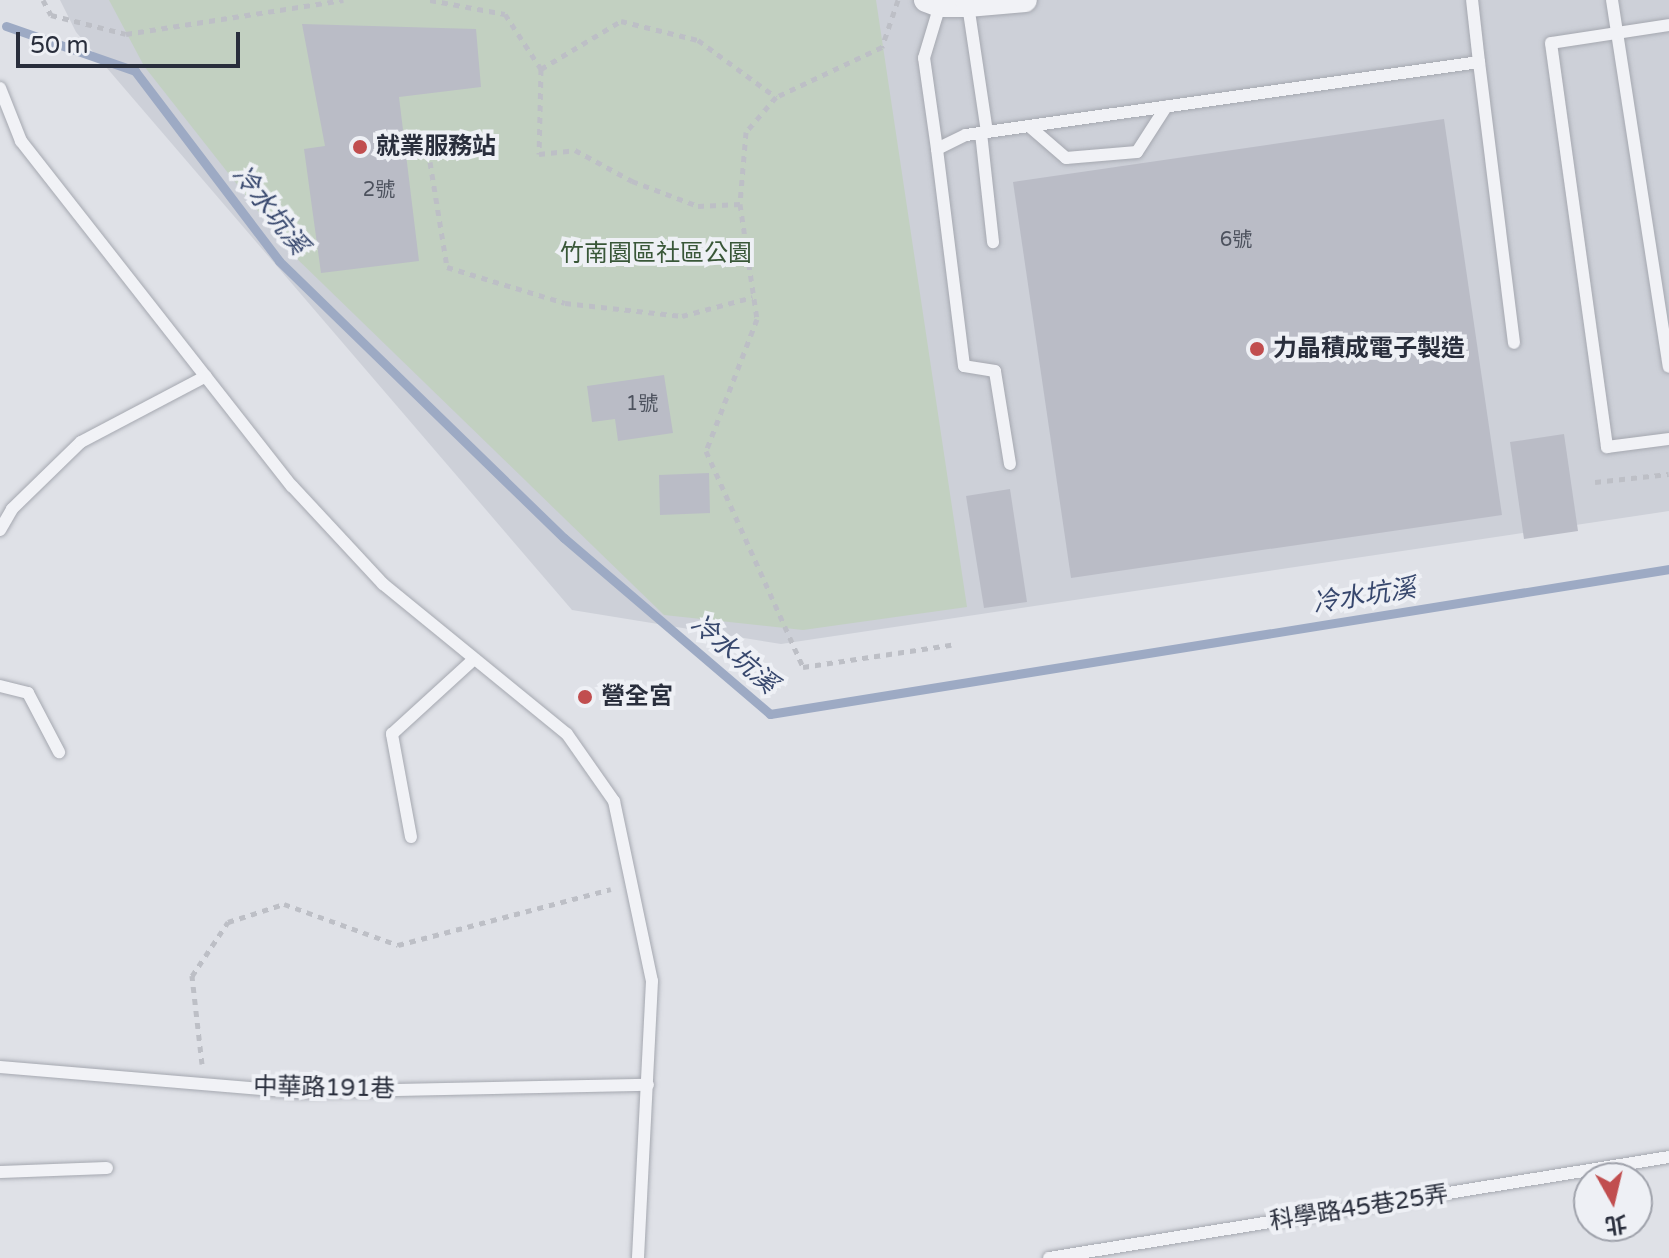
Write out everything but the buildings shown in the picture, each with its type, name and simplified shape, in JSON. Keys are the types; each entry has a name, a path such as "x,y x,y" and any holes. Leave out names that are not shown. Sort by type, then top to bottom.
{"street":[{"path":"933,2 968,5 1025,0"}],"lane":[{"path":"1472,0 1514,343"},
{"path":"1612,0 1669,367"},
{"path":"933,2 924,58 964,366 995,371 1010,464"},
{"path":"968,5 984,132 993,242"},
{"path":"1669,25 1551,43 1607,447 1669,439"},
{"path":"937,149 966,135 984,132 1479,62"},
{"path":"0,88 21,141 292,486 383,584 567,734 614,801 652,981 638,1258"},
{"path":"1029,126 1066,158 1137,152 1166,107"},
{"path":"0,530 12,509 81,442 206,376"},
{"path":"411,837 392,734 474,659"},
{"path":"0,686 28,693 59,752"},
{"name":"中華路191巷","path":"0,1067 300,1092 648,1085"},
{"name":"科學路45巷25弄","path":"1049,1258 1669,1157"},
{"path":"0,1172 107,1168"}],"path":[{"path":"43,0 51,15 126,34 343,0"},
{"path":"430,0 505,14 541,69 539,154 575,150 632,181 698,206 740,204"},
{"path":"898,0 882,47 776,97 746,132 740,204 757,319 706,451 803,667 951,645"},
{"path":"541,69 621,21 698,40 776,97"},
{"path":"430,162 447,267 565,303 682,316 753,297"},
{"path":"1595,482 1669,474"},
{"path":"204,1084 192,976 228,922 284,904 398,945 632,884"}],"shaded area":[{"path":"60,0 1669,0 1669,511 781,644 572,610 76,32"}],"green space":[{"name":"竹南園區社區公園","path":"109,0 876,0 967,607 803,630 664,615 291,253 144,66"}],"waterway":[{"name":"冷水坑溪","path":"6,26 135,71 279,261 564,538 770,714 1669,569"}],"place":[{"name":"就業服務站","path":"360,147"},
{"name":"力晶積成電子製造","path":"1257,349"},
{"name":"營全宮","path":"585,697"}]}
